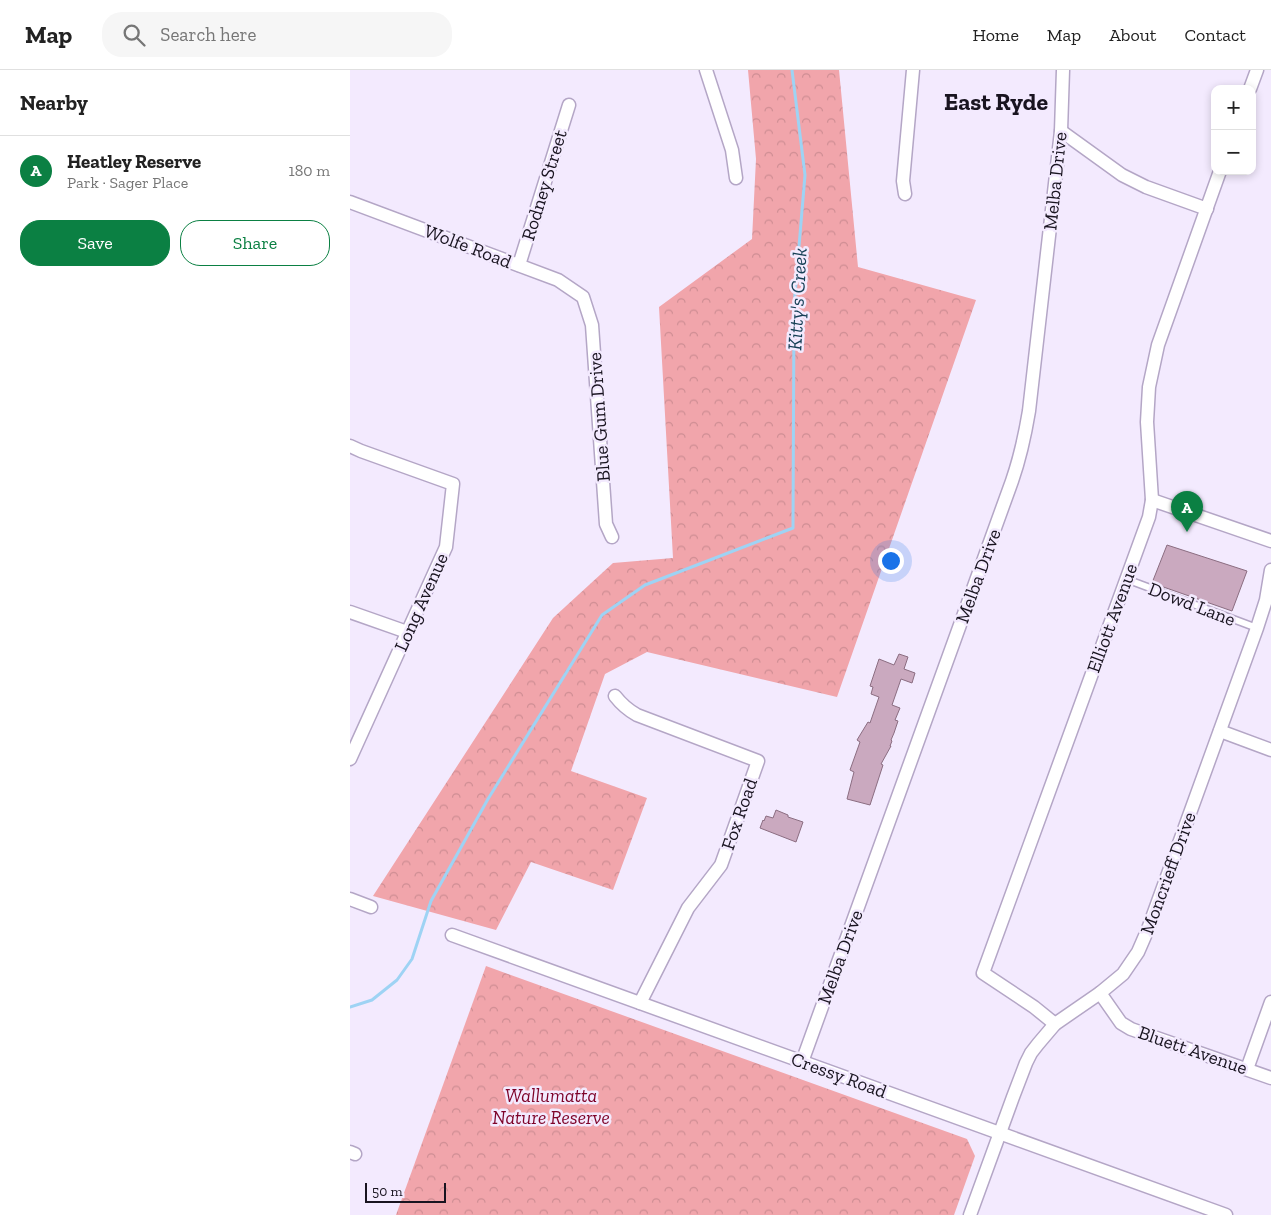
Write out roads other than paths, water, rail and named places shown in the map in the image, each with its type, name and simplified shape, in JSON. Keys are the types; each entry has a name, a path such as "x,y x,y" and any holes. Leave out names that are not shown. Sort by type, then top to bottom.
{"street":[{"path":"706,70 732,150 736,178"},
{"path":"905,194 904,181 913,70"},
{"name":"Melba Drive","path":"802,1062 1020,457 1029,411 1061,131 1063,70"},
{"path":"1251,85 1257,70"},
{"name":"Rodney Street","path":"518,266 569,105"},
{"path":"1061,131 1122,176 1146,187 1207,209"},
{"name":"Elliott Avenue","path":"1055,1024 1034,1007 982,973 1149,517 1152,500 1147,422 1149,387 1158,345 1219,175"},
{"name":"Wolfe Road","path":"350,202 558,280 584,297"},
{"name":"Blue Gum Drive","path":"584,297 592,325 606,524 612,537"},
{"name":"Long Avenue","path":"350,446 453,484 446,547 351,755"},
{"path":"1152,500 1271,541"},
{"name":"Moncrieff Drive","path":"970,1215 1026,1063 1038,1044 1055,1024 1100,993 1123,974 1138,952 1257,628 1266,600 1271,570"},
{"path":"350,612 408,632"},
{"name":"Fox Road","path":"615,696 621,704 638,716 758,760 721,865 688,908 640,1003"},
{"path":"1220,731 1271,750"},
{"path":"350,899 371,907"},
{"name":"Cressy Road","path":"452,935 1226,1215"},
{"name":"Bluett Avenue","path":"1100,993 1121,1023 1131,1029 1271,1078"},
{"path":"1247,1069 1271,1002"}],"lane":[{"name":"Dowd Lane","path":"1126,579 1257,628"}],"waterway":[{"name":"Kitty's Creek","path":"350,1007 372,1000 397,980 412,959 431,901 488,799 602,615 645,585 793,528 794,306 805,175 792,70"}],"place":[{"name":"Heatley Reserve","path":"1187,532"}],"district":[{"name":"East Ryde","path":"996,101"}],"park label":[{"name":"Wallumatta Nature Reserve","path":"551,1106"}]}
